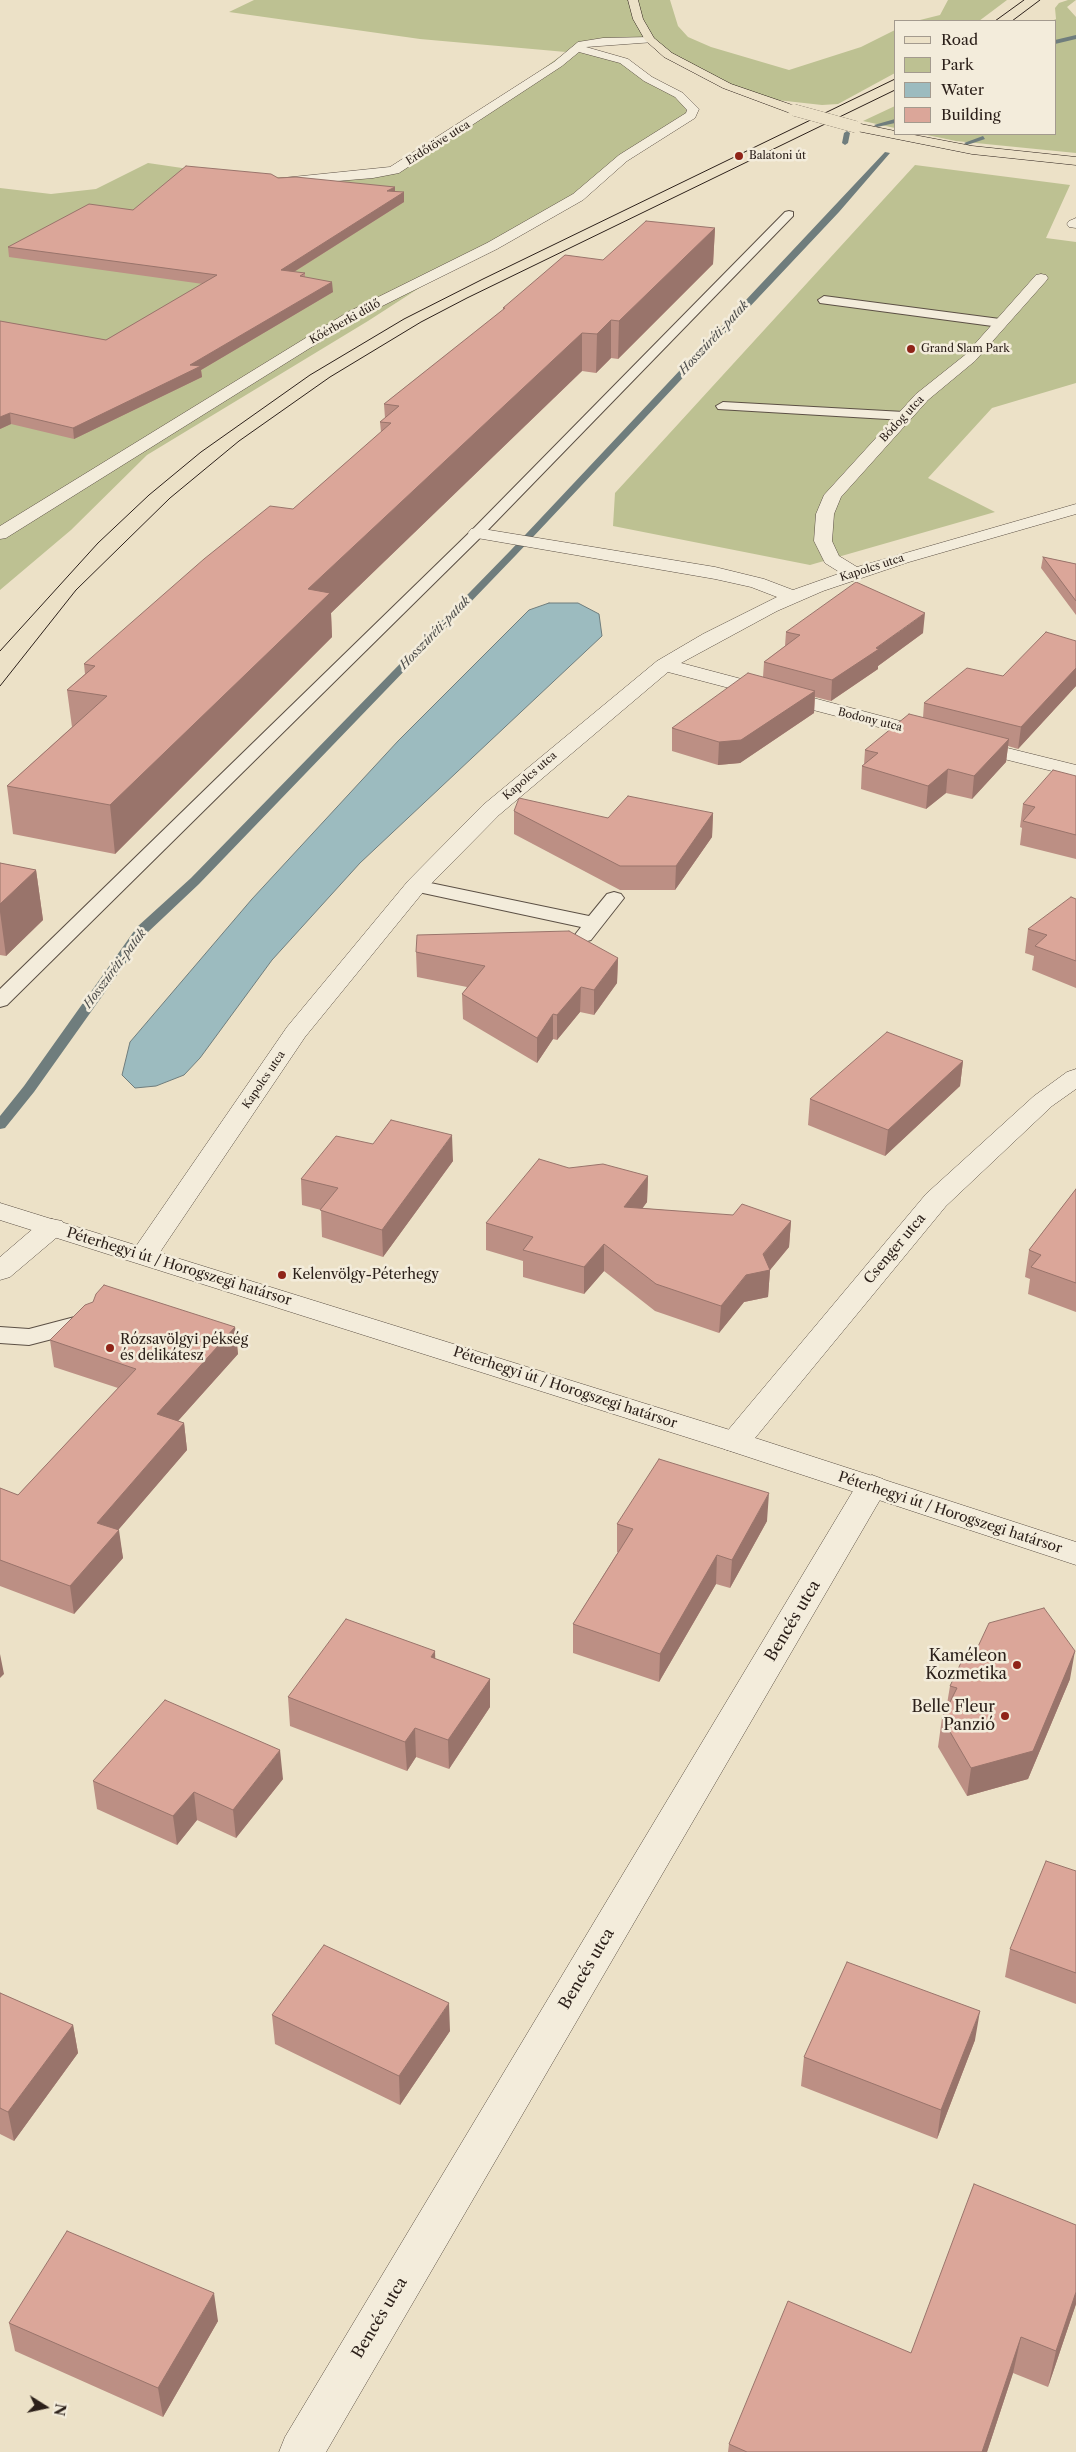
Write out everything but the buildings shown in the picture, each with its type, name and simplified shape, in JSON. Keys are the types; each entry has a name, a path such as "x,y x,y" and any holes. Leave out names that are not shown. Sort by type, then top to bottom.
{"main road":[{"path":"634,0 638,19 650,40 668,55 705,76 794,110 856,127 894,135"},
{"path":"896,135 972,150 1076,161"}],"street":[{"name":"Erdőtöve utca","path":"278,182 373,174 394,170 550,70 582,44 603,40 650,40"},
{"name":"Kőérberki dűlő","path":"0,534 353,315 492,246 578,197 623,158 691,115 693,109 679,95 648,78 624,61 612,56 576,48"},
{"name":"Bódog utca","path":"856,574 831,559 823,541 825,514 833,495 922,397 970,358 1041,278"},
{"name":"Kapolcs utca","path":"144,1255 296,1032 416,886 491,810 664,665 710,638 792,597 903,558 1076,509"},
{"path":"477,533 716,573 757,583 792,597"},
{"name":"Bodony utca","path":"664,665 1076,771"},
{"name":"Csenger utca","path":"735,1442 936,1200 1043,1101 1076,1077"},
{"name":"Péterhegyi út / Horogszegi határsor","path":"0,1211 735,1442 1076,1554"},
{"path":"0,1271 52,1227"},
{"name":"Bencés utca","path":"301,2452 872,1486"}],"lane":[{"path":"0,1001 477,533 789,214"},
{"path":"824,300 1000,323"},
{"path":"723,406 904,416"},
{"path":"416,886 593,923"},
{"path":"573,949 614,898"},
{"path":"0,1334 29,1337 86,1322"}],"green space":[{"path":"254,0 670,0 678,26 688,37 711,47 789,70 861,47 894,30 894,74 838,104 822,105 759,98 705,76 650,40 577,48 624,61 693,109 623,158 578,197 458,263 368,321 147,455 71,530 0,590 0,188 51,194 96,189 148,163 223,174 297,178 389,170 501,99 566,52 420,39 229,12"},
{"path":"948,0 1007,0 980,20 920,20 940,15"},
{"path":"1076,0 1067,7 1076,17 1076,153 956,141 927,135 1056,135 1056,20 1054,20 1056,19 1055,8 1059,3"},
{"path":"894,106 894,128 863,121"},
{"name":"Grand Slam Park","path":"915,165 1070,185 1046,238 1076,242 1076,383 992,408 928,478 995,512 810,565 613,526 615,493"}],"water":[{"path":"549,603 578,603 599,614 602,636 360,863 272,960 200,1058 184,1075 156,1086 135,1088 122,1075 130,1042 252,899 398,741 529,610"}],"waterway":[{"name":"Hosszúréti-patak","path":"1056,42 1076,37"},
{"path":"877,125 894,121"},
{"path":"845,143 847,133"},
{"path":"967,143 983,138"},
{"name":"Hosszúréti-patak","path":"0,1125 29,1089 142,930 195,881 513,553 836,210 887,153"}],"tram line":[{"path":"996,20 1024,0"},
{"path":"1013,20 1040,0"},
{"path":"0,651 98,543 149,495 201,452 310,375 404,319 483,279 894,79"},
{"path":"0,686 76,590 170,498 239,441 330,377 421,322 467,298 894,90"}],"place":[{"name":"Balatoni út","path":"739,156"},
{"name":"Grand Slam Park","path":"911,349"},
{"name":"Kelenvölgy-Péterhegy","path":"282,1275"},
{"name":"Rózsavölgyi pékség és delikátesz","path":"110,1348"},
{"name":"Kaméleon Kozmetika","path":"1017,1665"},
{"name":"Belle Fleur Panzió","path":"1005,1716"}]}
